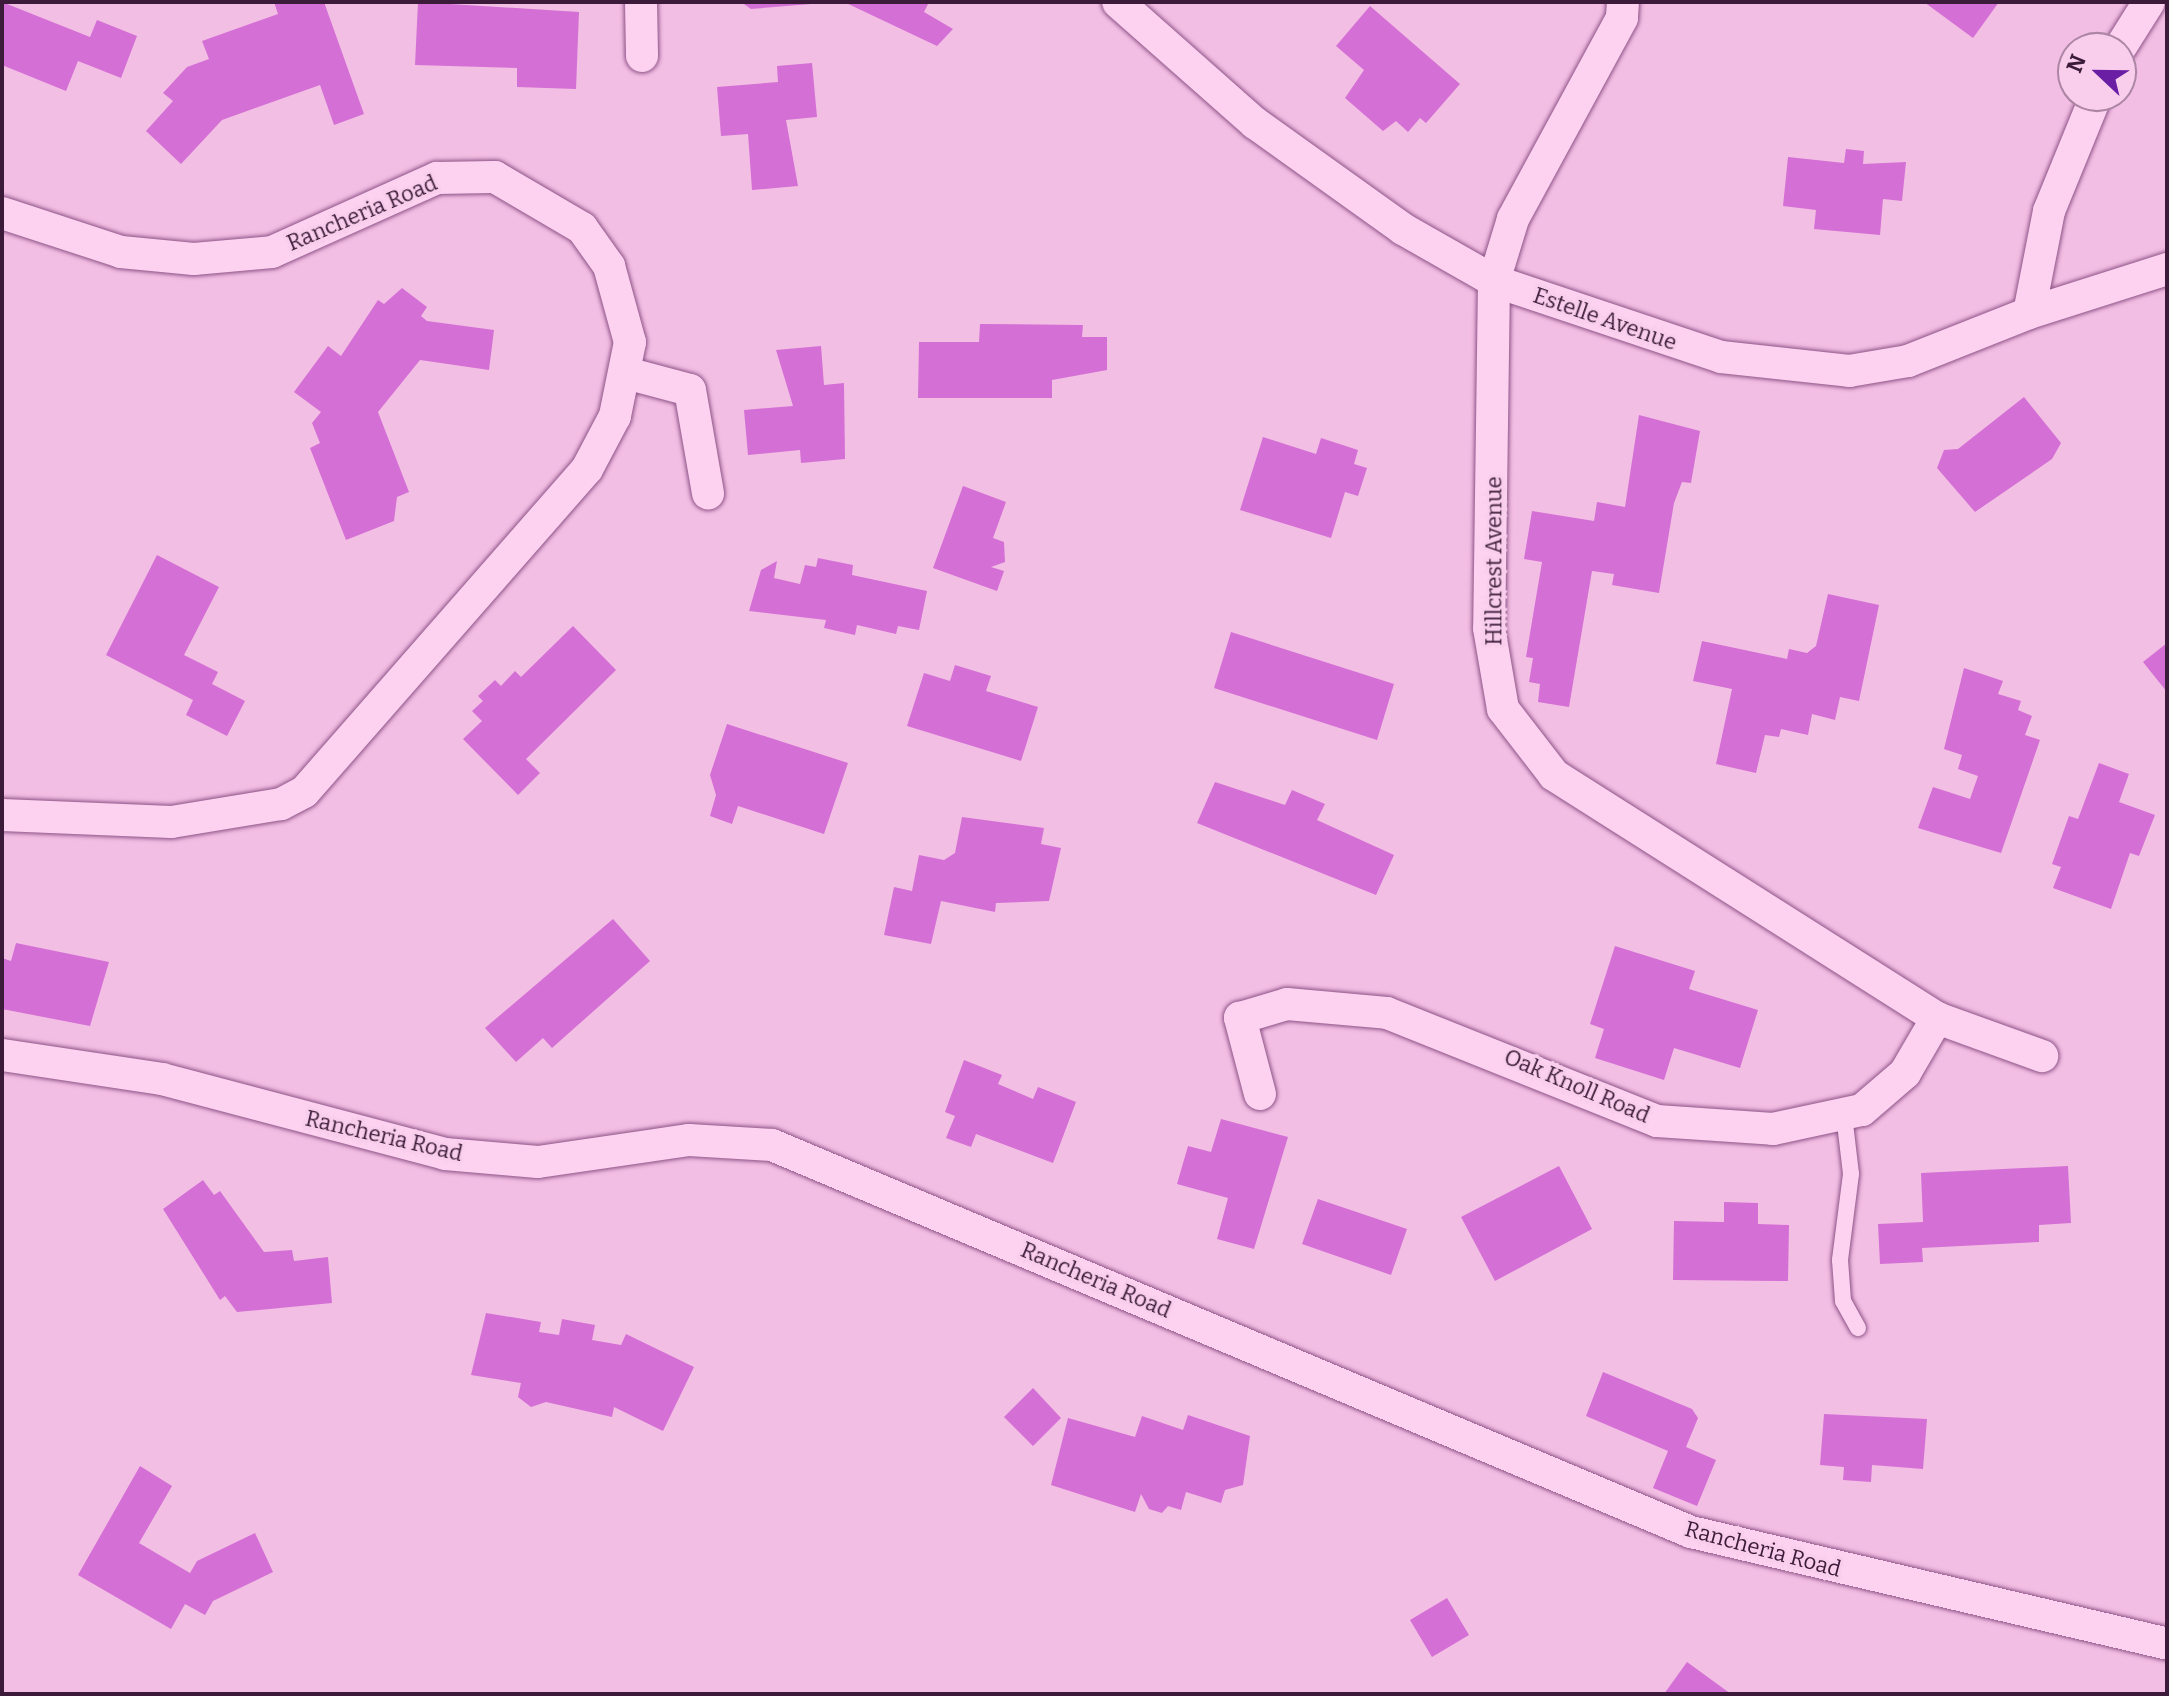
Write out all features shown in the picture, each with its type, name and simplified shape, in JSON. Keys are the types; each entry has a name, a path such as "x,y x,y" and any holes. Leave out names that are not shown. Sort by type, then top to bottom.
{"street":[{"path":"641,2 642,56"},
{"name":"Estelle Avenue","path":"1118,2 1255,123 1403,229 1494,281 1721,357 1788,369 1849,371 1908,361 2029,313 2167,269"},
{"name":"Hillcrest Avenue","path":"1623,2 1610,43 1513,219 1494,281 1489,628 1503,709 1554,775 1937,1018"},
{"path":"2130,32 2149,2"},
{"path":"2029,313 2049,211 2089,112"},
{"name":"Rancheria Road","path":"2,213 121,252 194,259 272,252 437,178 495,177 582,228 609,266 630,342 626,373 587,469 304,792 281,804 158,823 2,815"},
{"path":"626,373 690,390 708,493"},
{"name":"Oak Knoll Road","path":"1260,1094 1240,1018 1287,1004 1387,1013 1657,1121 1773,1129 1862,1110 1905,1073 1937,1018"},
{"path":"1937,1018 2042,1056"},
{"name":"Rancheria Road","path":"2,1055 162,1079 445,1154 538,1162 689,1140 772,1145 1691,1532 2167,1644"}],"lane":[{"path":"1844,1115 1851,1174 1840,1260 1843,1301 1858,1328"}],"building":[{"path":"2,2 90,37 97,20 137,36 121,78 78,61 66,91 2,65"},
{"path":"274,2 324,2 364,114 334,125 320,85 222,120 181,164 146,131 173,101 163,93 187,67 209,59 202,41 278,14"},
{"path":"418,2 579,12 576,89 517,87 517,68 415,65"},
{"path":"741,2 811,2 811,4 751,9"},
{"path":"844,2 929,2 924,12 953,29 937,46"},
{"path":"1924,2 1999,2 1973,38"},
{"path":"1370,6 1460,84 1426,123 1420,118 1408,132 1396,121 1383,131 1345,98 1364,70 1336,46"},
{"path":"812,63 817,117 786,120 798,186 752,190 748,134 721,136 717,87 778,82 777,66"},
{"path":"1846,149 1864,151 1863,164 1906,162 1902,201 1883,199 1880,235 1814,229 1816,210 1783,206 1788,157 1844,163"},
{"path":"402,288 427,307 421,316 427,321 494,330 489,370 420,360 378,412 409,492 397,497 394,521 346,540 310,448 320,443 312,423 321,412 294,392 328,346 341,356 378,300 384,304"},
{"path":"980,324 1083,325 1082,337 1107,337 1107,370 1052,380 1052,398 918,398 919,342 979,342"},
{"path":"821,346 824,385 844,383 845,459 801,463 800,450 748,455 744,410 793,406 776,350"},
{"path":"2024,397 2061,443 2052,459 1975,512 1937,468 1944,450 1958,449"},
{"path":"1639,415 1700,431 1691,483 1682,482 1674,503 1659,593 1612,585 1614,574 1592,571 1569,707 1538,702 1540,684 1529,682 1533,658 1526,657 1542,562 1524,559 1532,511 1594,521 1597,502 1625,507"},
{"path":"1263,437 1316,454 1321,438 1358,450 1354,464 1367,468 1358,496 1345,492 1331,538 1240,510"},
{"path":"963,486 1006,502 993,538 1004,542 1005,562 991,567 1004,571 997,591 933,568"},
{"path":"157,555 219,587 184,655 218,672 212,684 245,701 227,736 186,715 193,700 106,655"},
{"path":"818,558 853,565 852,575 927,591 919,630 898,626 896,634 857,625 855,635 824,628 826,620 749,611 761,570 777,561 774,578 800,584 805,565 816,567"},
{"path":"1828,594 1879,605 1859,701 1840,697 1835,720 1812,714 1808,735 1781,729 1779,737 1765,735 1756,773 1716,764 1732,689 1693,681 1702,641 1787,659 1789,649 1807,653 1816,646"},
{"path":"573,626 616,670 526,759 540,773 518,795 463,739 482,721 472,711 483,701 478,696 495,680 501,686 515,671 521,677"},
{"path":"1231,632 1394,684 1377,740 1214,688"},
{"path":"2167,643 2167,692 2143,662"},
{"path":"955,665 991,676 986,691 1038,707 1021,761 907,726 924,673 950,681"},
{"path":"1964,668 2003,681 1998,694 2021,701 2018,710 2032,716 2025,735 2040,740 2001,853 1918,828 1933,787 1970,799 1978,776 1958,769 1962,755 1944,749"},
{"path":"727,724 848,763 824,834 738,806 732,824 710,816 716,795 710,775"},
{"path":"2099,763 2129,774 2119,802 2155,815 2139,856 2130,853 2111,909 2053,888 2061,867 2052,864 2069,816 2078,819"},
{"path":"1215,782 1285,805 1292,790 1325,804 1317,820 1394,855 1376,895 1197,823"},
{"path":"962,817 1044,828 1041,844 1061,848 1049,901 996,903 995,912 941,901 931,944 884,935 894,887 912,891 919,855 944,860 955,853"},
{"path":"613,919 650,961 552,1048 543,1038 516,1062 485,1028"},
{"path":"16,943 109,962 90,1026 2,1009 2,958 11,961"},
{"path":"1615,946 1695,971 1689,989 1758,1010 1740,1068 1674,1048 1664,1080 1595,1058 1604,1029 1590,1024"},
{"path":"964,1060 1002,1075 998,1084 1033,1099 1038,1087 1076,1102 1053,1163 976,1134 971,1147 946,1138 955,1116 945,1112"},
{"path":"1221,1119 1288,1137 1254,1249 1217,1239 1228,1198 1177,1184 1188,1146 1211,1152"},
{"path":"1559,1166 1592,1229 1495,1281 1461,1217"},
{"path":"2068,1166 2071,1223 2039,1225 2039,1242 1922,1248 1923,1262 1880,1264 1878,1224 1923,1222 1921,1173"},
{"path":"203,1180 214,1195 220,1191 264,1252 292,1250 294,1261 328,1257 332,1303 237,1312 225,1296 220,1300 163,1209"},
{"path":"1318,1199 1407,1229 1391,1275 1302,1244"},
{"path":"1724,1202 1758,1203 1758,1224 1789,1225 1788,1281 1673,1280 1674,1221 1724,1222"},
{"path":"486,1313 541,1322 539,1332 559,1335 562,1319 595,1325 592,1340 621,1345 626,1334 694,1367 663,1431 614,1407 612,1417 546,1402 531,1407 518,1397 521,1383 471,1375"},
{"path":"1603,1372 1692,1409 1698,1418 1686,1447 1716,1460 1697,1506 1653,1488 1668,1451 1586,1416"},
{"path":"1033,1388 1061,1418 1033,1446 1004,1417"},
{"path":"1824,1414 1927,1419 1923,1469 1872,1465 1871,1482 1843,1480 1844,1467 1820,1465"},
{"path":"1188,1415 1250,1436 1243,1485 1225,1490 1221,1503 1186,1492 1181,1510 1168,1506 1162,1513 1149,1509 1141,1494 1135,1512 1051,1485 1068,1418 1135,1437 1142,1416 1183,1430"},
{"path":"140,1466 172,1486 139,1543 190,1573 197,1561 255,1533 273,1572 213,1601 205,1615 185,1604 171,1629 78,1575"},
{"path":"1447,1598 1469,1635 1432,1657 1410,1620"},
{"path":"1687,1662 1731,1694 1664,1694"}]}
